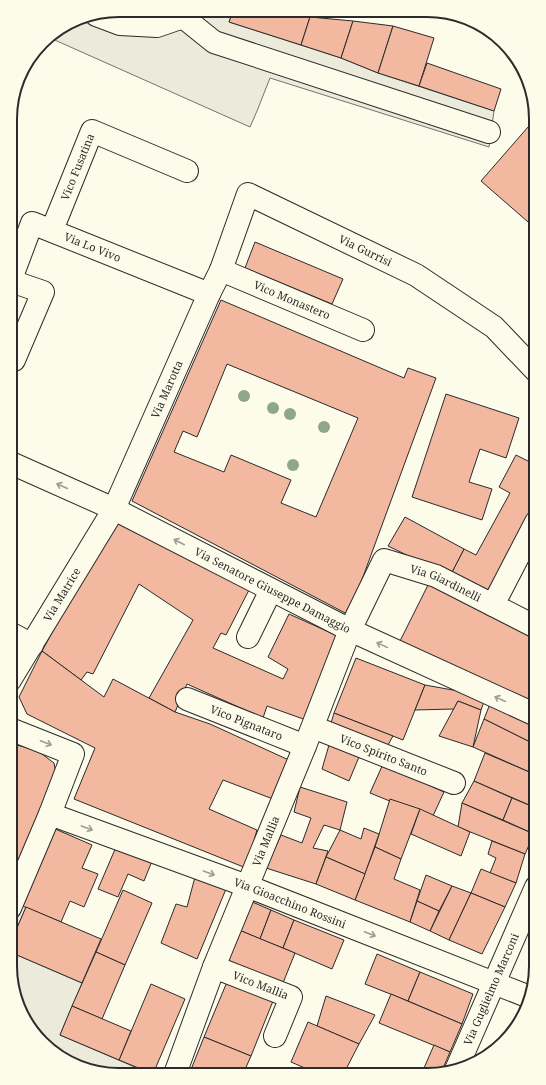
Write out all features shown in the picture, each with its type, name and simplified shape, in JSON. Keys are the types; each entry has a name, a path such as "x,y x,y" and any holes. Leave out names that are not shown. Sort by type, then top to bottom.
{"street":[{"path":"105,18 120,24 157,26 178,17"},
{"path":"188,17 214,42 490,132"},
{"name":"Vico Fusatina","path":"52,230 92,131 187,171"},
{"name":"Via Gurrisi","path":"221,270 248,194 416,275 494,327 529,364"},
{"name":"Via Lo Vivo","path":"17,264 32,223 209,294"},
{"name":"Via Marotta","path":"114,509 221,270"},
{"name":"Vico Monastero","path":"221,270 363,330"},
{"path":"17,282 43,292 17,353"},
{"name":"Via Senatore Giuseppe Damaggio","path":"17,466 114,509 350,630 529,712"},
{"name":"Via Matrice","path":"17,669 114,509"},
{"name":"Via Giardinelli","path":"350,630 384,560 436,576 493,605 529,536"},
{"path":"248,637 271,590"},
{"path":"493,605 529,623"},
{"name":"Via Mallia","path":"177,1068 214,967 309,737 350,630"},
{"path":"17,636 32,645"},
{"name":"Vico Pignataro","path":"187,699 309,737"},
{"path":"17,732 73,754 50,814 17,892"},
{"name":"Vico Spirito Santo","path":"309,737 454,783"},
{"name":"Via Gioacchino Rossini","path":"50,814 247,886 525,995"},
{"name":"Via Guglielmo Marconi","path":"459,1063 529,903"},
{"name":"Vico Mallia","path":"214,967 291,996 275,1036"}],"shaded area":[{"path":"113,17 231,17 229,22 341,58 378,73 494,111 489,147 270,78 250,127 55,40 80,25 93,20"},
{"path":"17,900 26,907 17,928"},
{"path":"17,955 82,983 60,1035 137,1068 119,1068 93,1065 68,1054 47,1038 34,1022 22,999 18,979"}],"building":[{"path":"231,17 310,17 301,45 229,22"},
{"path":"310,17 353,21 341,58 301,45"},
{"path":"353,21 393,26 378,73 341,58"},
{"path":"393,26 434,38 419,86 378,73"},
{"path":"427,63 501,89 494,111 419,86"},
{"path":"528,127 529,223 481,181"},
{"path":"255,242 343,279 332,304 245,268"},
{"path":"221,300 404,378 408,368 436,378 349,615 132,501","holes":["227,364 358,418 316,517 281,503 291,480 231,455 224,472 174,452 183,431 197,437"]},
{"path":"446,394 519,418 506,458 480,449 469,482 492,489 482,520 412,497"},
{"path":"516,455 529,462 529,516 485,595 450,576 464,549 476,555 510,493 499,487"},
{"path":"405,517 464,549 450,576 388,546"},
{"path":"115,518 249,590 226,635 221,633 213,648 283,679 288,669 268,657 289,614 340,637 306,720 267,706 263,718 187,684 175,712 149,698 193,620 139,584 93,674 87,672 81,680 42,651"},
{"path":"430,581 529,630 529,704 400,641"},
{"path":"42,651 104,697 113,679 175,712 210,724 291,761 273,799 223,780 209,809 257,830 246,868 74,799 95,748 27,714 19,697"},
{"path":"356,658 425,685 403,740 334,713"},
{"path":"425,685 486,696 481,710 458,701 454,709 415,710"},
{"path":"492,699 529,718 529,742 484,719"},
{"path":"458,701 481,710 473,747 439,736"},
{"path":"334,713 393,736 383,754 329,730"},
{"path":"484,719 529,742 529,772 473,747"},
{"path":"17,745 38,751 54,763 57,779 17,868"},
{"path":"329,745 359,757 349,781 322,769"},
{"path":"485,753 529,772 529,805 474,781"},
{"path":"383,764 444,792 432,818 370,793"},
{"path":"474,781 512,798 503,820 462,803"},
{"path":"300,787 347,802 340,830 324,825 313,848 328,851 316,884 266,868 281,835 302,843 311,818 294,812"},
{"path":"512,798 529,805 529,832 503,820"},
{"path":"390,799 420,809 401,859 375,847"},
{"path":"462,803 529,832 529,845 525,854 458,827"},
{"path":"420,809 470,832 461,856 411,834"},
{"path":"53,828 92,845 82,868 98,874 84,907 70,901 61,922 20,905"},
{"path":"364,828 379,834 365,874 326,857 340,830 361,839"},
{"path":"492,841 525,854 516,883 490,873 496,858 488,854"},
{"path":"116,847 152,861 144,881 128,874 118,897 98,889"},
{"path":"375,847 401,859 394,879 420,890 410,922 355,900"},
{"path":"326,857 365,874 355,900 316,884"},
{"path":"481,869 516,883 505,907 471,893"},
{"path":"426,875 452,886 439,911 417,901"},
{"path":"195,877 226,889 197,959 161,943 176,904 187,907"},
{"path":"452,886 471,893 449,940 430,931"},
{"path":"123,890 152,903 125,965 96,952"},
{"path":"471,893 505,907 482,954 449,940"},
{"path":"250,901 271,910 260,939 239,930"},
{"path":"417,901 439,911 430,931 410,922"},
{"path":"26,907 101,939 82,983 17,955 17,928"},
{"path":"271,910 294,920 283,948 260,939"},
{"path":"294,920 344,940 332,969 283,948"},
{"path":"239,930 295,953 283,983 226,960"},
{"path":"96,952 125,965 102,1019 72,1006"},
{"path":"377,954 420,972 408,1001 365,984"},
{"path":"420,972 473,994 462,1024 408,1001"},
{"path":"227,982 273,1001 251,1056 204,1037"},
{"path":"151,984 185,999 156,1068 138,1068 119,1060"},
{"path":"391,994 462,1024 450,1052 379,1023"},
{"path":"326,996 375,1015 359,1044 317,1026"},
{"path":"72,1006 131,1031 119,1060 60,1035"},
{"path":"308,1022 359,1044 347,1068 305,1068 291,1062"},
{"path":"204,1037 251,1056 246,1068 192,1067"},
{"path":"434,1045 450,1052 444,1066 424,1068"}]}
